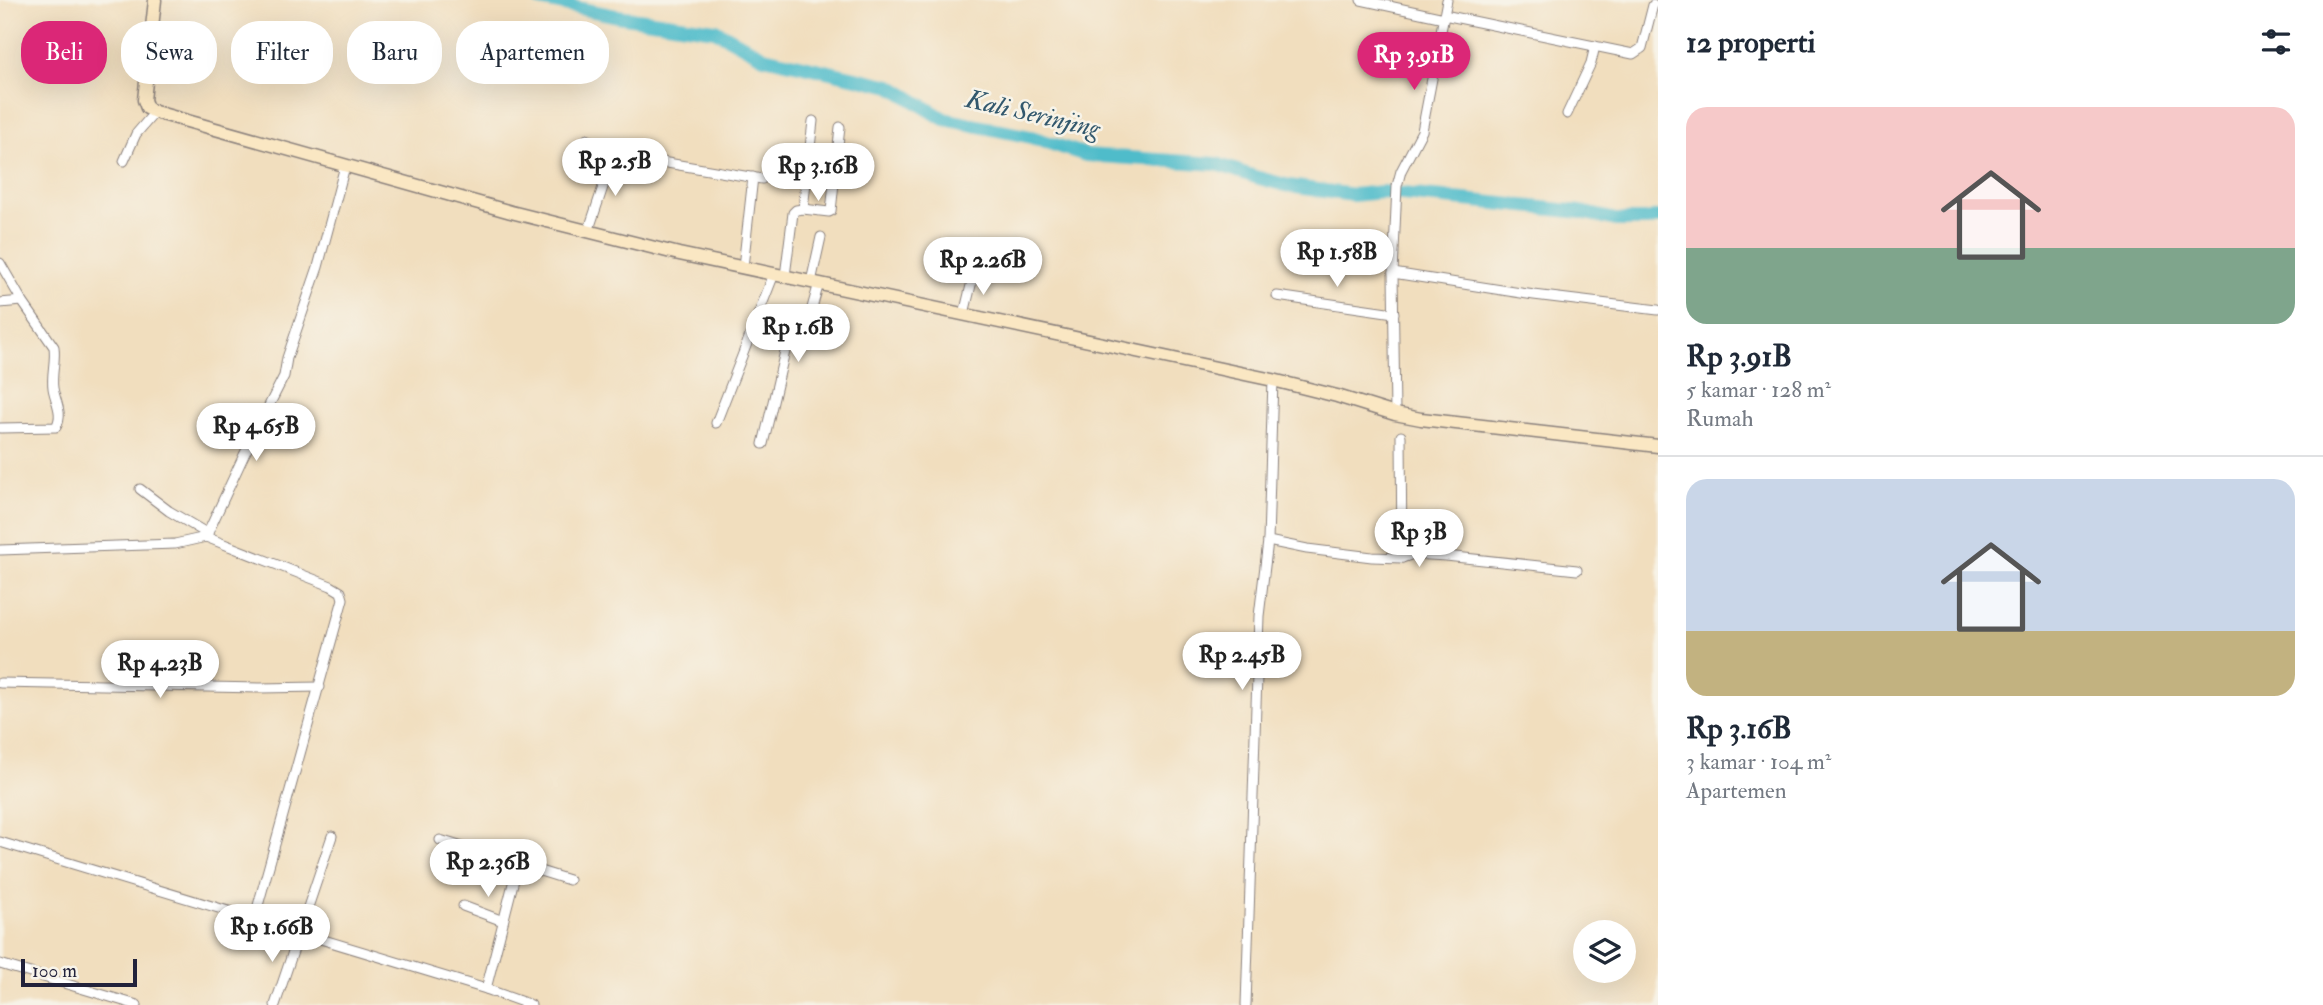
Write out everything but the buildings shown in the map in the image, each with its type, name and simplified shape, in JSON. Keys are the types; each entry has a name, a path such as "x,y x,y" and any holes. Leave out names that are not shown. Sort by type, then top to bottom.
{"street":[{"path":"155,0 144,100 147,108 155,112 588,232 1273,380 1395,414 1658,446"},
{"path":"1361,0 1633,54 1642,48 1653,5"},
{"path":"1395,414 1393,273 1397,186 1401,171 1422,131 1447,0"},
{"path":"1567,114 1591,63 1595,46"},
{"path":"124,161 136,134 155,112"},
{"path":"803,209 813,121"},
{"path":"716,423 779,275 793,214 796,209 831,211 840,127"},
{"path":"587,139 614,154 757,178 743,267"},
{"path":"588,232 614,154"},
{"path":"207,536 284,376 286,358 318,267 345,166"},
{"path":"763,444 786,347 805,333 821,237"},
{"path":"0,263 54,347 52,384 59,420 56,427 0,428"},
{"path":"964,314 974,273"},
{"path":"1393,273 1534,295 1658,310"},
{"path":"1277,296 1394,313"},
{"path":"0,303 22,301"},
{"path":"1247,1005 1259,616 1268,541 1273,380"},
{"path":"1401,436 1402,558"},
{"path":"139,489 207,536 341,592 342,606 254,920"},
{"path":"0,550 175,544 207,536"},
{"path":"1268,541 1371,557 1402,558 1413,554 1446,556 1577,570"},
{"path":"0,683 320,687"},
{"path":"275,1005 332,836"},
{"path":"440,840 569,880"},
{"path":"0,842 531,1005"},
{"path":"486,989 518,864"},
{"path":"463,906 503,921"},
{"path":"0,964 136,1005"},
{"path":"93,1005 97,994"}],"waterway":[{"name":"Kali Serinjing","path":"539,0 617,16 715,30 764,57 891,86 944,119 1031,137 1086,155 1217,164 1289,186 1353,195 1382,192 1581,212 1616,220 1647,220 1658,217"}]}
